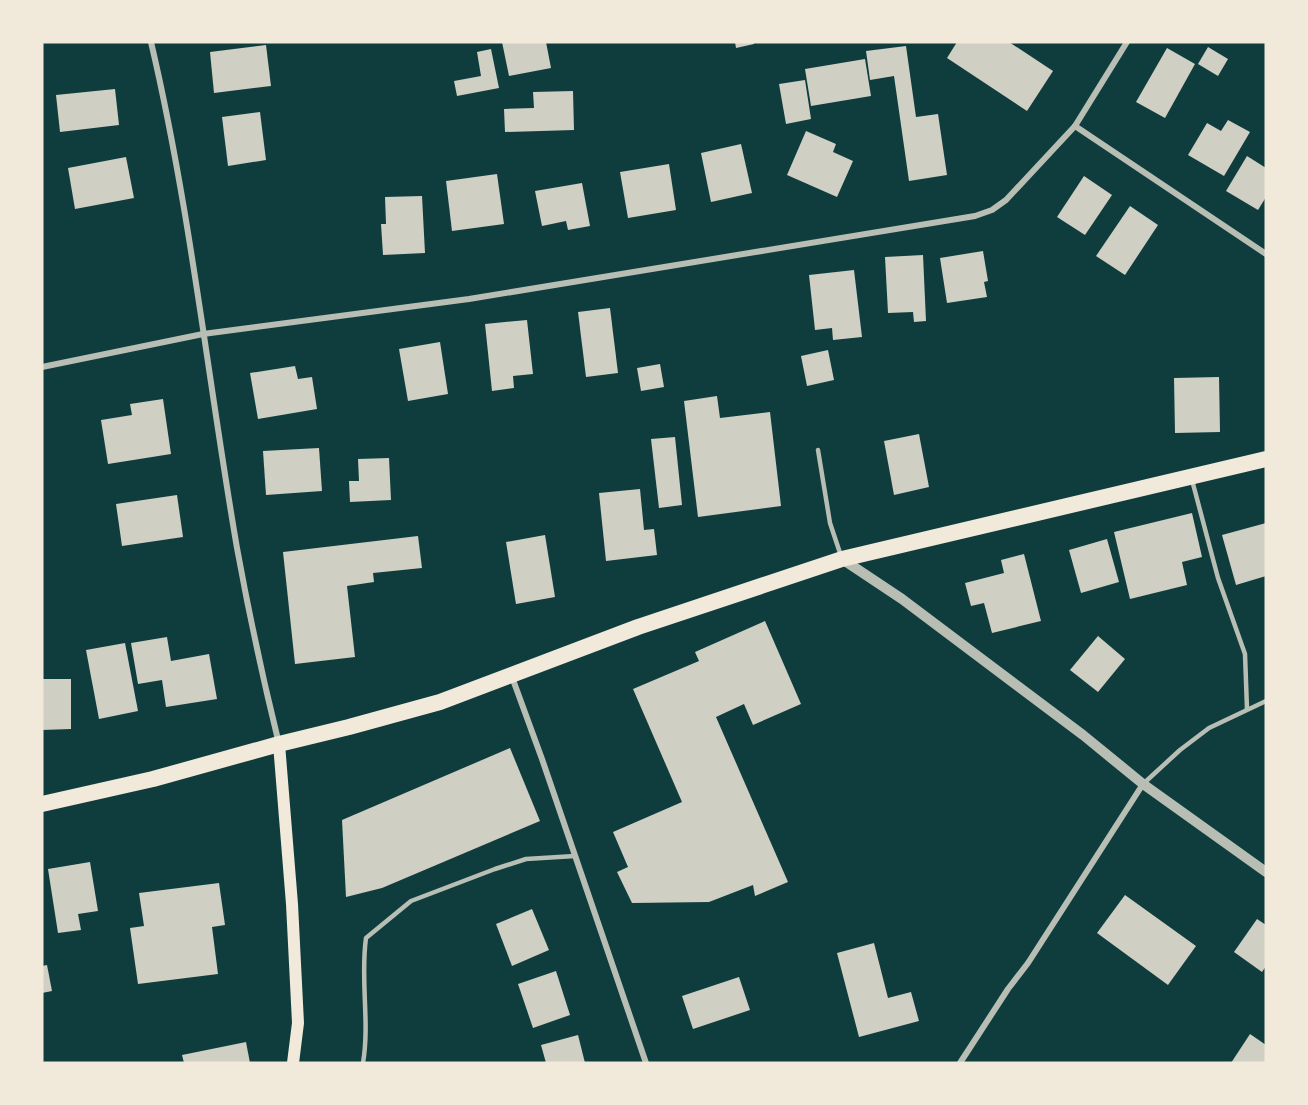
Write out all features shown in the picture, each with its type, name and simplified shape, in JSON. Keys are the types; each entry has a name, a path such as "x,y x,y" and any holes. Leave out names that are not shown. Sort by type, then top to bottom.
{"highway":[{"path":"42,804 153,779 440,702 638,627 842,559 1266,459"}],"main road":[{"path":"279,744 292,904 298,1023 293,1063"}],"street":[{"path":"151,42 168,117 237,548 258,658 279,744"},
{"path":"42,367 204,334 469,299 975,216 1006,200 1075,126 1127,42"},
{"path":"1075,126 1266,254"},
{"path":"842,559 902,600 1083,735 1143,784 1266,872"},
{"path":"512,676 646,1063"},
{"path":"960,1063 1008,989 1028,963 1143,784"}],"lane":[{"path":"818,450 830,523 842,559"},
{"path":"1191,477 1218,578 1245,654 1247,709"},
{"path":"1143,784 1180,750 1209,728 1266,701"},
{"path":"363,1063 367,1040 363,961 366,938 411,901 495,869 526,860 575,856"}],"building":[{"path":"502,42 546,42 551,68 509,76"},
{"path":"735,42 754,42 754,44 736,48"},
{"path":"957,42 1009,42 1053,71 1027,111 947,58"},
{"path":"266,45 271,86 214,93 210,52"},
{"path":"906,46 916,117 938,114 947,175 909,181 894,76 870,80 866,51"},
{"path":"1208,47 1228,59 1218,76 1198,64"},
{"path":"1167,48 1195,64 1165,118 1136,102"},
{"path":"491,49 499,88 457,96 454,81 481,76 477,52"},
{"path":"865,59 871,96 811,106 805,69"},
{"path":"805,80 811,119 786,124 779,84"},
{"path":"115,89 119,125 60,132 56,95"},
{"path":"573,91 574,130 505,132 504,109 534,108 533,92"},
{"path":"260,112 266,160 228,166 222,117"},
{"path":"1228,120 1250,132 1224,176 1188,155 1207,123 1221,131"},
{"path":"806,131 836,144 833,152 853,161 837,197 787,175"},
{"path":"741,144 752,193 711,202 701,153"},
{"path":"1247,156 1266,168 1266,197 1258,210 1226,191"},
{"path":"126,157 134,198 75,209 68,168"},
{"path":"669,164 676,210 628,218 620,172"},
{"path":"497,174 504,224 452,231 446,181"},
{"path":"1084,176 1112,195 1085,235 1057,217"},
{"path":"582,183 590,226 568,230 566,221 542,226 535,191"},
{"path":"422,196 425,253 383,255 381,224 386,224 385,197"},
{"path":"1130,206 1158,225 1125,275 1096,256"},
{"path":"983,251 988,281 984,282 987,297 947,303 940,258"},
{"path":"923,255 926,321 914,322 913,312 888,313 885,257"},
{"path":"854,270 862,337 833,340 832,328 815,330 809,275"},
{"path":"610,308 618,373 586,377 578,312"},
{"path":"527,320 533,374 513,376 514,388 492,391 485,324"},
{"path":"440,342 448,394 408,401 399,349"},
{"path":"828,350 834,380 807,386 801,356"},
{"path":"660,364 664,387 641,391 637,368"},
{"path":"295,366 298,379 312,377 317,409 258,419 250,373"},
{"path":"1219,377 1220,432 1175,433 1174,378"},
{"path":"717,396 720,418 770,412 781,506 698,517 684,401"},
{"path":"163,399 171,454 108,464 101,420 132,415 130,404"},
{"path":"919,434 929,487 894,495 884,441"},
{"path":"675,437 682,505 659,508 651,439"},
{"path":"319,448 322,491 266,495 263,451"},
{"path":"389,458 391,500 350,502 349,481 359,481 358,459"},
{"path":"640,489 644,530 654,529 657,555 606,561 599,493"},
{"path":"177,495 183,537 122,546 116,504"},
{"path":"1192,513 1202,557 1182,562 1187,585 1130,599 1114,532"},
{"path":"1266,523 1266,576 1236,585 1222,535"},
{"path":"545,535 555,597 516,604 506,542"},
{"path":"418,536 422,568 373,573 374,582 347,586 355,657 295,664 283,552"},
{"path":"1107,539 1119,582 1081,593 1069,550"},
{"path":"1024,554 1041,621 992,633 984,603 971,606 965,583 1004,573 1001,560"},
{"path":"765,621 801,704 753,725 744,704 716,717 788,882 755,896 753,885 709,902 632,903 617,872 628,867 613,832 682,802 633,689 699,661 695,652"},
{"path":"1098,636 1125,659 1098,692 1070,670"},
{"path":"167,637 171,661 209,654 217,699 166,707 162,680 138,684 131,643"},
{"path":"125,643 138,711 99,719 86,650"},
{"path":"42,679 71,679 71,729 42,730"},
{"path":"510,748 540,821 382,888 346,897 342,820"},
{"path":"90,862 98,911 78,914 81,930 58,933 48,869"},
{"path":"219,883 225,925 212,927 218,974 138,984 130,928 144,926 139,893"},
{"path":"1125,895 1196,946 1168,985 1097,933"},
{"path":"532,909 549,950 512,966 496,924"},
{"path":"1257,919 1266,925 1266,966 1262,972 1234,952"},
{"path":"874,943 888,998 911,992 919,1021 859,1037 837,953"},
{"path":"47,965 52,991 42,993 42,966"},
{"path":"556,971 570,1015 533,1028 518,984"},
{"path":"739,977 750,1010 693,1029 682,996"},
{"path":"1250,1034 1266,1045 1266,1063 1231,1063"},
{"path":"578,1035 585,1063 546,1063 541,1045"},
{"path":"246,1042 250,1063 184,1063 182,1055"}]}
